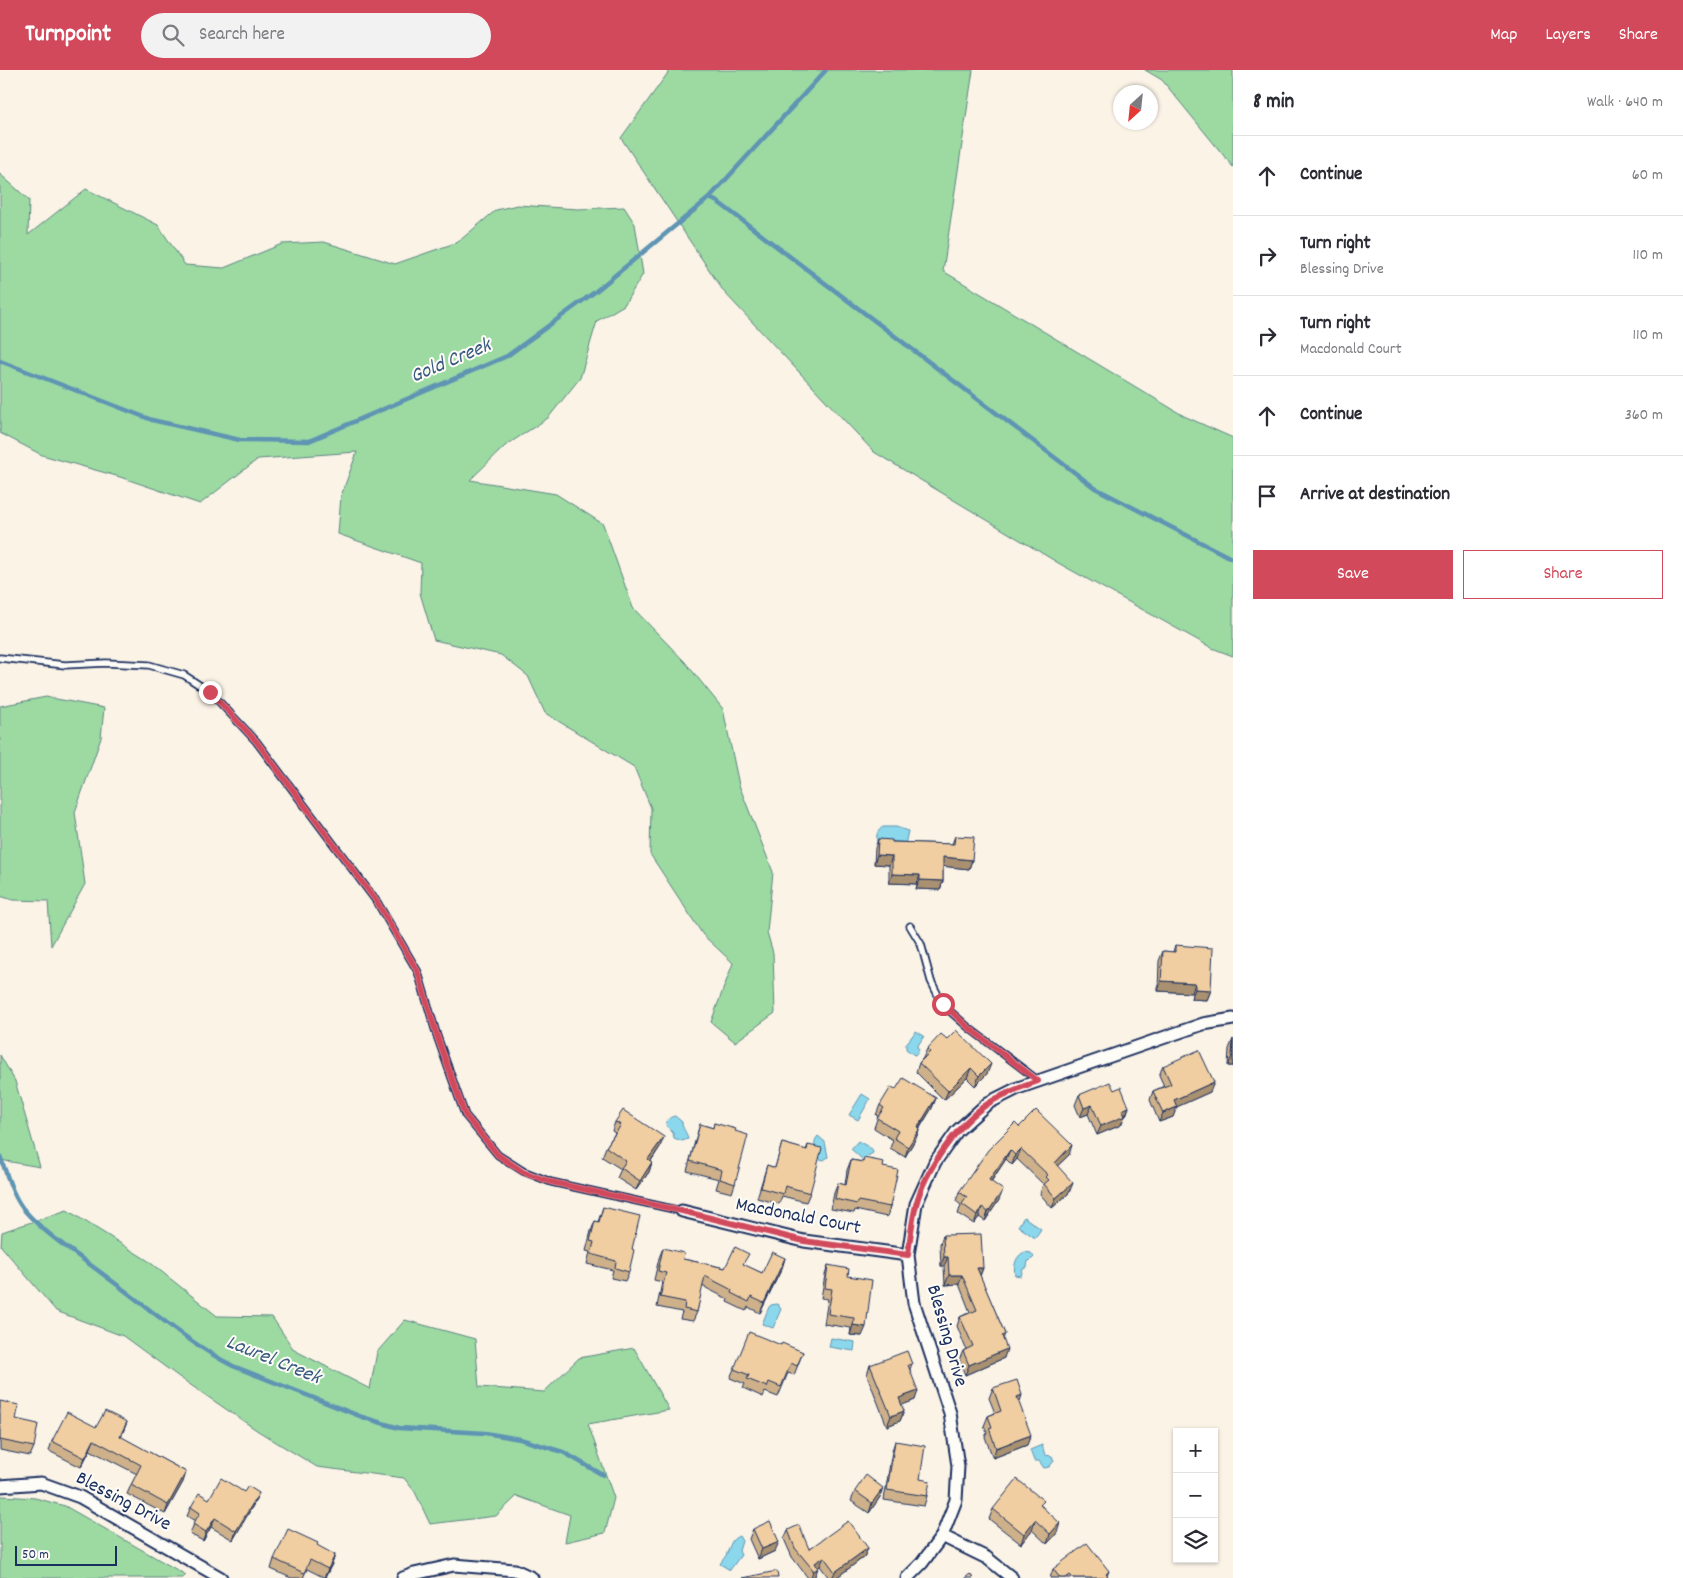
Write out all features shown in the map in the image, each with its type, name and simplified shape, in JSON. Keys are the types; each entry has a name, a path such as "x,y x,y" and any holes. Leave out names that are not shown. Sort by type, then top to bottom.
{"street":[{"name":"Blessing Drive","path":"907,1578 922,1563 942,1536 956,1500 958,1466 950,1413 914,1303 908,1255 916,1204 935,1162 957,1131 988,1103 1018,1088 1203,1024 1233,1019"},
{"name":"Macdonald Court","path":"682,1211 804,1241 908,1255"},
{"name":"Blessing Drive","path":"0,1486 41,1483 80,1497 221,1578"},
{"path":"942,1536 987,1558 1012,1578"},
{"path":"403,1578 454,1565 515,1570 532,1578"}],"lane":[{"path":"0,658 65,665 106,663 149,666 184,675 210,692 256,741 377,902 418,972 437,1036 465,1115 498,1155 523,1172 551,1182 682,1211"},
{"path":"910,926 921,944 931,982 943,1004 969,1028 1038,1081"}],"green space":[{"path":"670,70 973,70 943,271 1184,416 1233,438 1233,656 1212,648 1060,564 874,452 724,292 621,138"},
{"path":"1145,70 1233,70 1233,167 1162,80"},
{"path":"0,174 29,200 28,235 86,189 158,225 185,265 224,268 282,244 324,242 395,264 458,242 496,210 517,205 578,209 624,207 635,224 643,274 624,305 597,321 580,378 548,418 505,446 470,480 556,494 603,524 633,608 685,662 723,709 739,785 773,872 767,932 773,953 775,1013 735,1042 711,1022 733,963 703,935 650,854 651,808 634,767 545,713 528,676 501,655 434,640 420,593 421,563 338,534 341,496 357,452 258,459 200,504 120,477 42,455 0,433"},
{"path":"46,697 104,708 101,738 75,812 85,884 51,946 48,901 13,900 0,896 0,706"},
{"path":"0,1055 15,1081 40,1167 0,1160"},
{"path":"67,1210 147,1260 217,1316 272,1317 294,1350 370,1389 377,1352 405,1320 475,1339 479,1387 544,1392 579,1358 634,1348 669,1410 588,1424 614,1498 605,1533 565,1542 570,1515 517,1496 496,1516 430,1524 415,1492 404,1478 317,1467 258,1431 123,1336 56,1311 1,1246 2,1232"},
{"path":"0,1497 35,1498 65,1506 186,1575 183,1578 0,1578"}],"water":[{"path":"883,827 896,827 908,831 905,845 899,845 890,841 886,843 877,842 877,833"},
{"path":"916,1031 924,1036 917,1047 919,1049 917,1054 914,1055 906,1049 906,1044"},
{"path":"862,1094 870,1099 858,1120 849,1115"},
{"path":"675,1116 682,1122 688,1139 682,1141 674,1138 673,1133 666,1125 669,1119"},
{"path":"818,1136 825,1142 828,1157 824,1160 820,1159 815,1147 815,1141"},
{"path":"858,1141 872,1149 873,1153 862,1159 851,1149"},
{"path":"1024,1217 1041,1229 1035,1238 1018,1226"},
{"path":"1025,1252 1031,1253 1034,1257 1028,1261 1027,1267 1023,1269 1021,1276 1015,1275 1016,1261"},
{"path":"777,1304 781,1309 773,1328 762,1324 769,1307"},
{"path":"831,1338 855,1342 854,1351 829,1347"},
{"path":"1042,1445 1045,1455 1052,1456 1054,1461 1049,1467 1044,1468 1039,1461 1034,1461 1030,1450"},
{"path":"739,1536 742,1541 739,1551 741,1555 730,1570 720,1564 726,1556 732,1541"}],"building":[{"path":"955,836 974,837 972,860 943,857 943,881 920,880 920,875 892,874 892,856 877,855 878,839 892,840 892,842 954,844"},
{"path":"1175,945 1213,948 1211,990 1195,989 1195,983 1161,981 1163,951 1175,952"},
{"path":"956,1030 991,1064 979,1076 971,1068 948,1091 919,1063 930,1052 927,1049 941,1034 947,1039"},
{"path":"1199,1050 1214,1082 1174,1100 1177,1107 1163,1113 1153,1091 1171,1084 1163,1066"},
{"path":"903,1078 936,1098 908,1147 894,1138 898,1131 877,1118 884,1108 880,1105 891,1087 896,1089"},
{"path":"1110,1082 1114,1090 1121,1087 1129,1107 1122,1110 1125,1116 1101,1126 1092,1105 1084,1108 1079,1095"},
{"path":"623,1110 664,1137 648,1159 652,1162 640,1181 621,1168 626,1161 606,1147 621,1125 615,1122"},
{"path":"1036,1110 1072,1145 1055,1163 1073,1183 1056,1198 1044,1184 1049,1180 1046,1177 1048,1175 1021,1149 1015,1155 1010,1150 989,1180 1003,1190 988,1212 982,1207 977,1215 962,1204 967,1197 959,1192 988,1150 1015,1123 1019,1127"},
{"path":"714,1123 736,1129 735,1131 748,1135 735,1184 720,1179 722,1170 690,1161 700,1124 713,1128"},
{"path":"782,1143 807,1150 808,1145 822,1148 810,1193 785,1186 783,1194 761,1188 767,1165 775,1168"},
{"path":"864,1158 884,1162 883,1167 898,1170 890,1207 858,1201 857,1204 835,1199 838,1183 846,1185 851,1160 863,1162"},
{"path":"603,1207 640,1216 629,1272 615,1268 616,1261 591,1254 594,1242 590,1241 595,1221 599,1222"},
{"path":"981,1234 983,1268 977,1268 1005,1334 1002,1336 1007,1349 969,1365 963,1351 973,1346 960,1317 977,1310 962,1275 949,1275 948,1257 944,1257 943,1235"},
{"path":"735,1247 749,1254 743,1264 762,1273 772,1252 785,1258 764,1303 751,1297 749,1302 731,1293 732,1290 705,1276 697,1312 684,1309 685,1302 660,1297 666,1273 658,1271 663,1248 684,1253 683,1259 725,1268"},
{"path":"828,1265 849,1269 848,1276 872,1280 866,1327 853,1325 854,1318 828,1314 832,1289 825,1288"},
{"path":"749,1332 803,1352 797,1366 791,1363 781,1387 769,1382 767,1387 747,1379 749,1375 734,1369"},
{"path":"907,1351 912,1364 908,1365 918,1391 899,1398 904,1411 891,1416 870,1365"},
{"path":"1017,1380 1022,1395 1017,1397 1031,1435 996,1448 989,1428 992,1427 988,1416 1001,1411 993,1388"},
{"path":"0,1401 19,1405 16,1419 38,1424 34,1447 0,1440"},
{"path":"105,1411 127,1422 120,1436 186,1472 168,1505 131,1485 141,1465 94,1440 85,1458 52,1441 67,1412 96,1427"},
{"path":"895,1441 925,1446 920,1479 930,1481 927,1496 887,1490"},
{"path":"866,1475 883,1488 872,1503 855,1491"},
{"path":"221,1478 244,1492 248,1486 259,1493 236,1531 215,1518 206,1532 193,1524 200,1513 191,1507 199,1493 209,1499"},
{"path":"1017,1479 1044,1501 1040,1505 1060,1523 1050,1534 1035,1520 1024,1534 993,1509"},
{"path":"770,1521 779,1542 762,1549 753,1529"},
{"path":"848,1521 868,1548 835,1572 824,1557 815,1563 818,1568 814,1571 795,1548 788,1530 799,1525 809,1549"},
{"path":"288,1529 318,1543 317,1545 335,1555 328,1569 310,1560 304,1573 274,1559"},
{"path":"1087,1543 1109,1571 1106,1574 1109,1578 1073,1578 1070,1575 1066,1578 1060,1578 1053,1569"},
{"path":"777,1571 778,1578 742,1578"},
{"path":"970,1574 973,1578 965,1578"}],"waterway":[{"name":"Gold Creek","path":"0,361 152,420 240,440 309,441 507,356 596,291 709,198 826,70"},
{"path":"709,198 718,202 1095,488 1233,559"},
{"name":"Laurel Creek","path":"0,1156 10,1185 20,1205 34,1220 65,1246 184,1336 233,1366 362,1417 399,1428 485,1433 520,1439 563,1452 603,1475"}],"route":[{"path":"210,692 256,741 377,902 418,972 437,1036 465,1115 498,1155 523,1172 551,1182 682,1211 804,1241 908,1255 916,1204 935,1162 957,1131 988,1103 1018,1088 1038,1081 969,1028 943,1004"}]}
